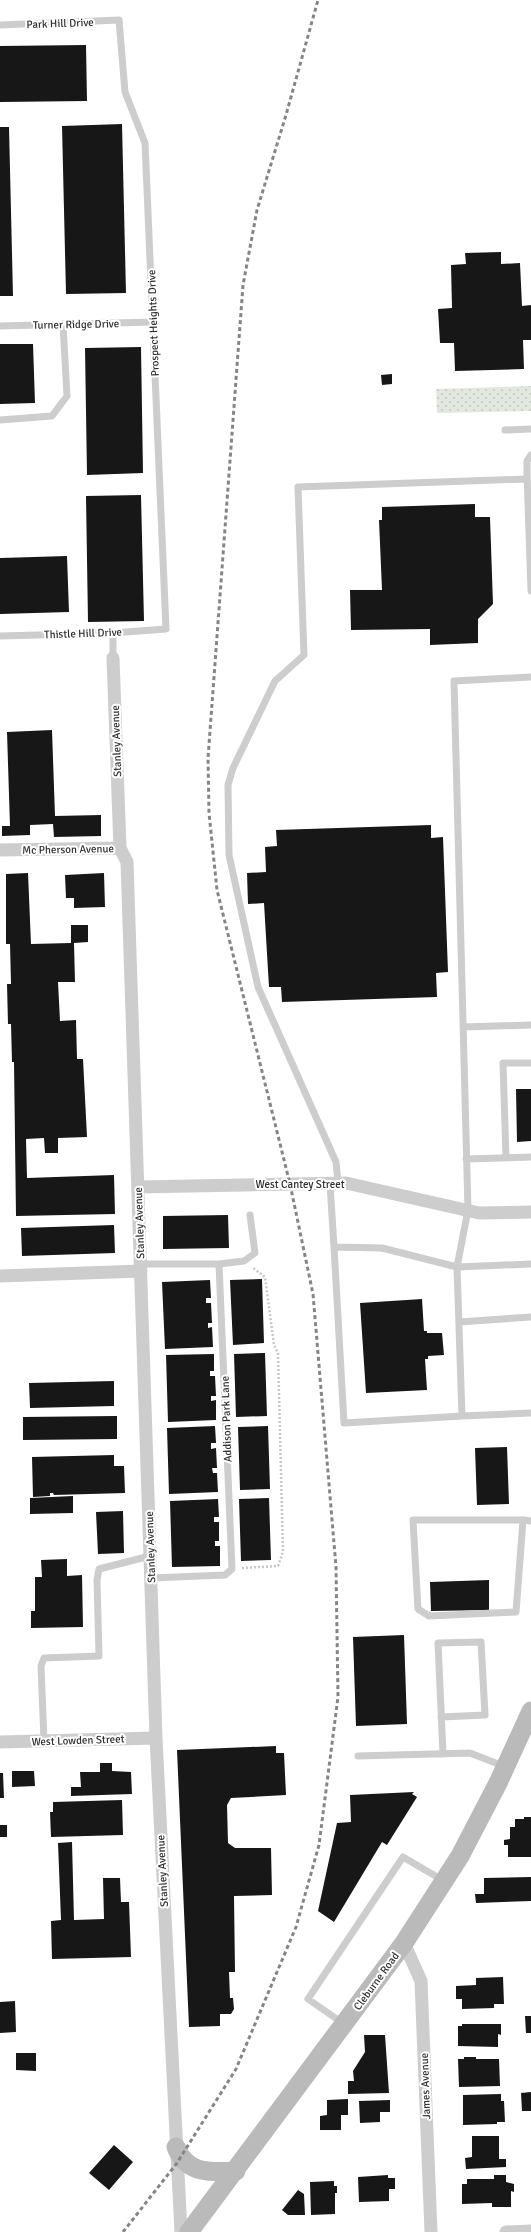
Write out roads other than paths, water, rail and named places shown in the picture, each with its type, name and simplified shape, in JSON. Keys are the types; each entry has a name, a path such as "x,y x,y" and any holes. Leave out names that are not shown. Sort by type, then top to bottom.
{"main road":[{"name":"Cleburne Road","path":"189,2232 236,2171 404,1942 460,1856 506,1767 531,1711"},
{"path":"176,2147 180,2158 194,2168 209,2172 236,2171"}],"street":[{"name":"Stanley Avenue","path":"113,658 120,848"},
{"name":"Mc Pherson Avenue","path":"0,850 120,848 127,862"},
{"name":"Stanley Avenue","path":"127,862 156,1738 181,2232"},
{"name":"West Cantey Street","path":"138,1187 346,1183 479,1213 531,1212"},
{"path":"0,1276 140,1268"},
{"name":"West Lowden Street","path":"0,1742 156,1738"},
{"name":"James Avenue","path":"404,1942 421,1981 431,2232"},
{"path":"506,2232 531,2231"}],"lane":[{"name":"Park Hill Drive","path":"0,25 119,20"},
{"name":"Prospect Heights Drive","path":"119,20 125,92 145,143 166,629"},
{"name":"Turner Ridge Drive","path":"0,326 153,322"},
{"path":"0,420 52,416 67,396 63,324"},
{"path":"505,430 531,429"},
{"path":"531,455 527,461 531,591"},
{"path":"528,479 298,487 304,656 275,681 233,768 228,785 229,855 258,987 336,1162 334,1184 334,1247 344,1423 531,1413"},
{"name":"Thistle Hill Drive","path":"0,636 112,633 166,629"},
{"name":"Stanley Avenue","path":"112,633 113,658"},
{"path":"462,1416 457,1266 468,1210 454,681 531,677"},
{"path":"464,1027 531,1025"},
{"path":"506,1158 503,1064 531,1063"},
{"path":"466,1159 531,1157"},
{"path":"140,1268 219,1264 244,1261 255,1253 250,1215"},
{"path":"334,1247 382,1248 457,1266 531,1264"},
{"name":"Addison Park Lane","path":"150,1578 225,1576 232,1568 219,1264"},
{"path":"459,1322 531,1317"},
{"path":"523,1520 516,1612 429,1616 418,1609 413,1520 523,1520 531,1521"},
{"path":"44,1741 41,1666 44,1658 99,1656 96,1580 99,1570 150,1556"},
{"path":"441,1717 485,1715 481,1642 438,1643 441,1717 443,1754"},
{"path":"358,1756 470,1753 506,1767"},
{"path":"344,2024 308,1999 403,1857 444,1881"}],"railway":[{"path":"123,2232 177,2163 236,2069 296,1927 319,1845 338,1697 336,1567 313,1294 290,1184 217,890 209,813 208,758 243,285 257,210 286,115 318,0"}]}
